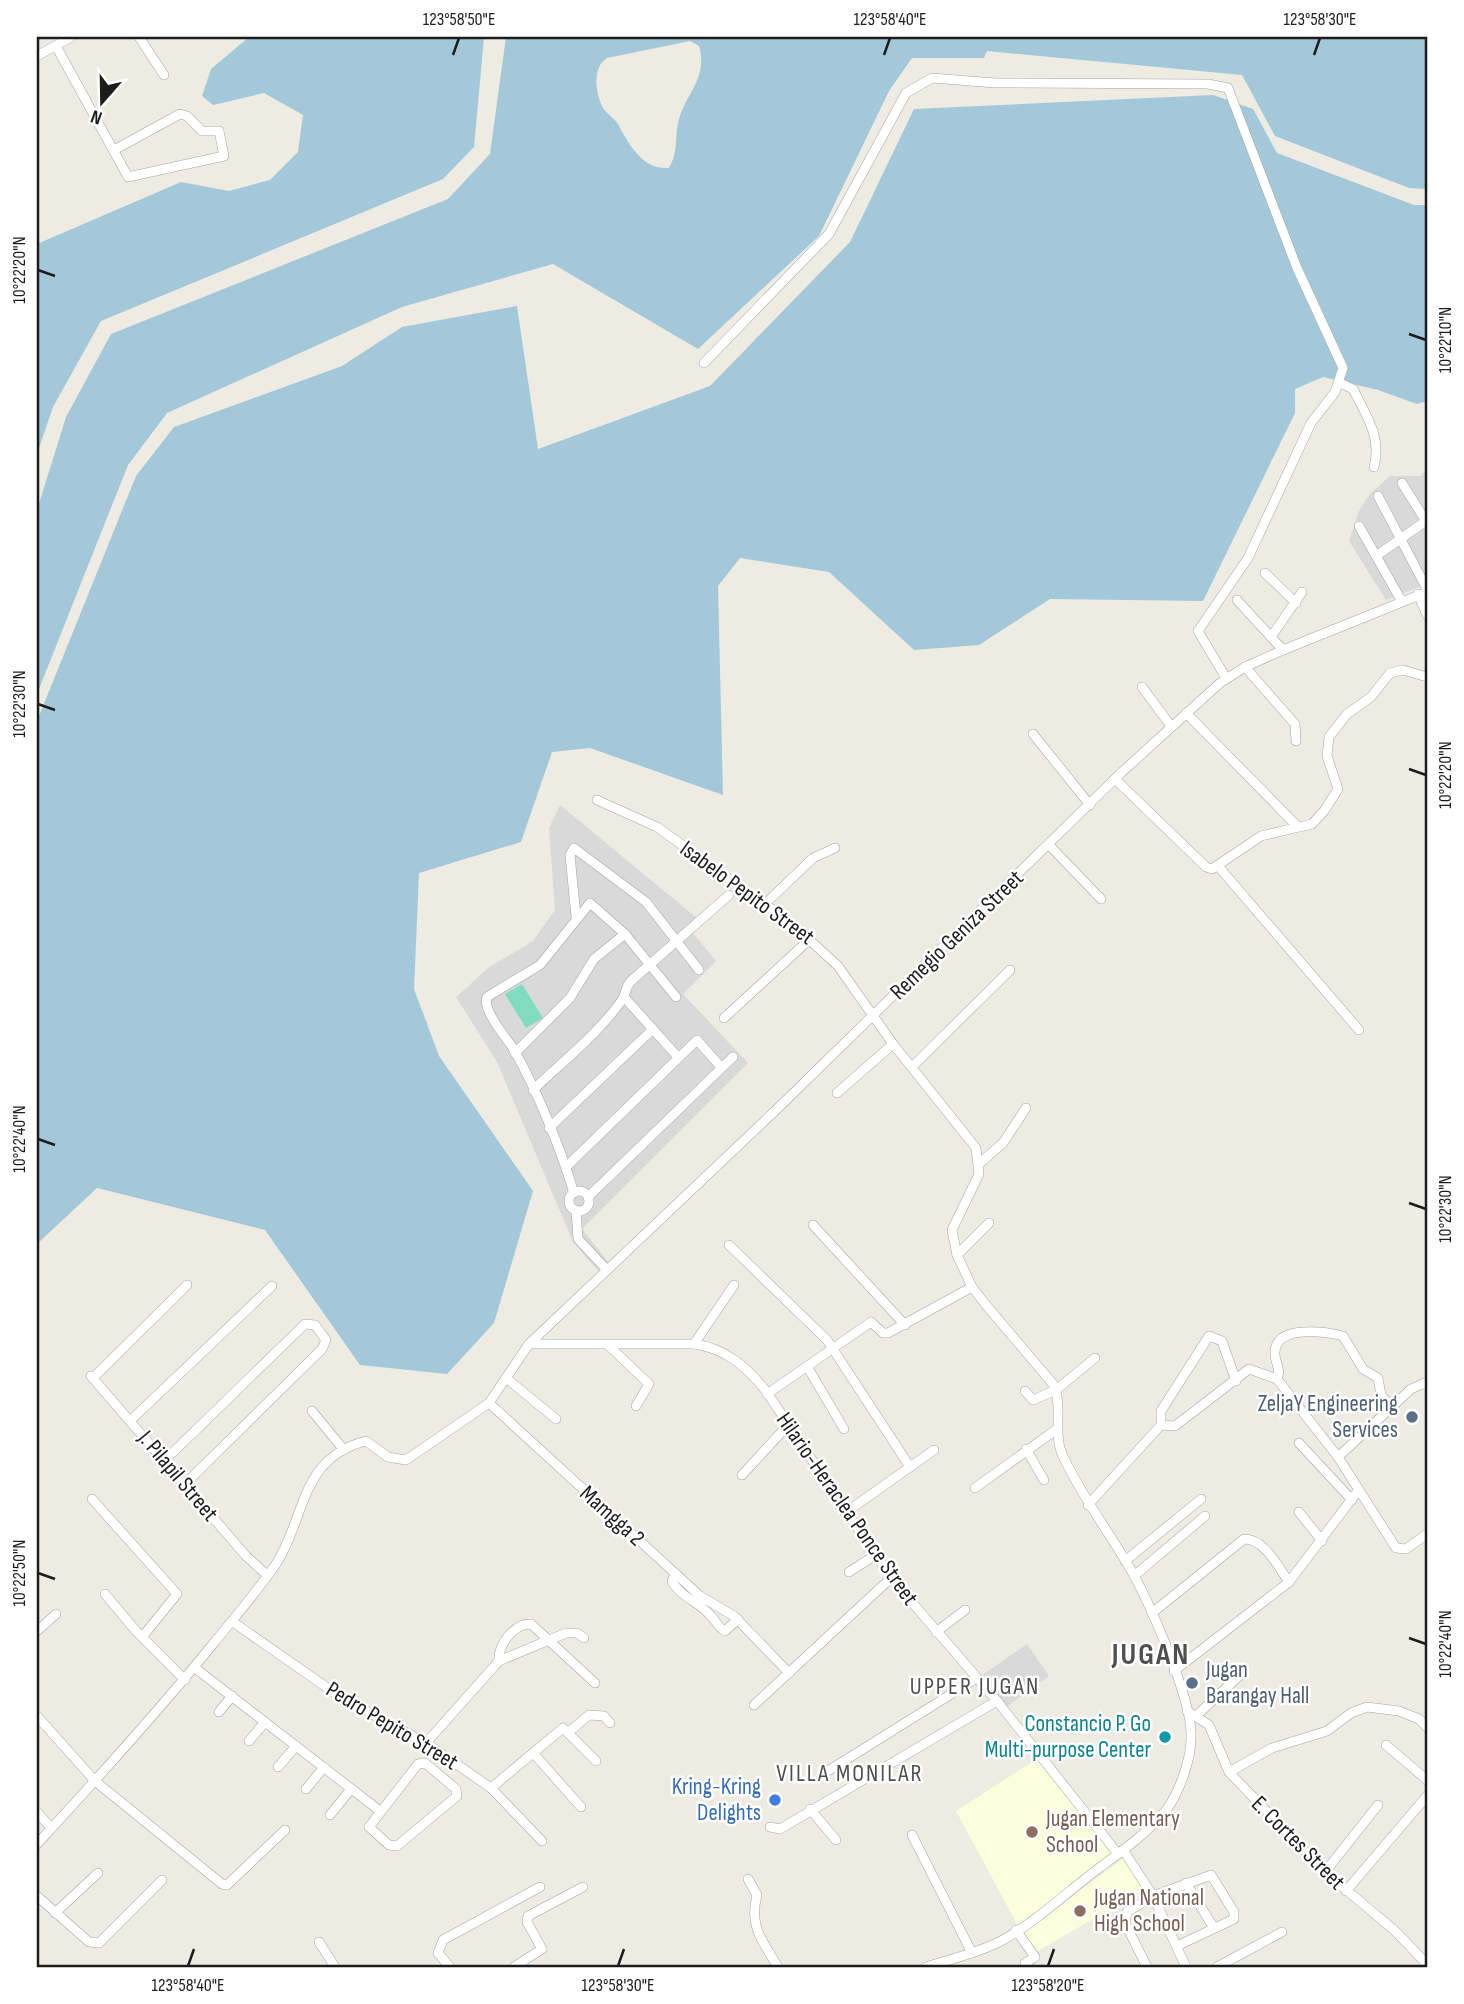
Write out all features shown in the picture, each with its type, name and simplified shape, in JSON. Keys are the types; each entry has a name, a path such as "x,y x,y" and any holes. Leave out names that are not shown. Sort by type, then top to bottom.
{"street":[{"path":"37,55 71,37"},
{"path":"139,37 164,75"},
{"path":"56,46 128,177 224,156 219,131 202,131 187,116 180,114 114,150"},
{"path":"704,363 829,234 906,93 932,78 995,83 1208,84 1228,88 1297,268 1343,368 1340,383 1311,423 1248,558 1198,631 1226,678"},
{"path":"1340,383 1353,389 1371,423 1376,437 1374,467"},
{"path":"1376,556 1427,522 1402,483"},
{"path":"1378,496 1402,538 1424,592 1427,615"},
{"path":"1359,526 1401,600"},
{"path":"1265,573 1296,603"},
{"path":"1271,637 1302,592"},
{"name":"Remegio Geniza Street","path":"529,1344 1050,846 1115,779 1226,678 1283,650 1424,592"},
{"path":"1237,600 1283,650"},
{"path":"1245,667 1295,724 1296,741"},
{"path":"1115,779 1206,867 1218,866 1261,836 1318,819 1336,794 1327,744 1347,714 1371,697 1390,673 1411,671 1427,677"},
{"path":"1142,687 1171,726"},
{"path":"1186,713 1298,827"},
{"path":"1033,734 1090,805"},
{"name":"Isabelo Pepito Street","path":"597,800 657,828 810,939 838,966 893,1044 968,1135 979,1163"},
{"path":"1050,846 1101,899"},
{"path":"576,917 570,855 574,848 646,902 699,970"},
{"path":"765,904 813,858 835,849"},
{"path":"1218,866 1359,1030"},
{"path":"574,888 625,934 676,997"},
{"path":"533,1090 600,1025 624,997 625,989 648,964 729,895"},
{"path":"590,903 576,917 540,965 487,997 487,1006 515,1053 566,1167 574,1193 569,1203 576,1210 578,1239 607,1270"},
{"path":"515,1053 570,998 594,959 625,934"},
{"path":"724,1018 810,939"},
{"path":"913,1066 1010,970"},
{"path":"624,997 677,1056"},
{"path":"549,1128 653,1028"},
{"path":"566,1167 677,1056 697,1040 721,1067"},
{"path":"837,1093 893,1044"},
{"path":"576,1210 587,1206 588,1197 733,1057"},
{"path":"926,1967 972,1952 1016,1930 1121,1852 1158,1819 1175,1796 1191,1738 1187,1711 1152,1613 1134,1576 1088,1504 1061,1454 1056,1390 972,1287 957,1255 952,1227 979,1174 979,1163 1003,1143 1026,1108"},
{"path":"574,1193 580,1192 588,1197"},
{"path":"957,1255 989,1223"},
{"path":"813,1225 905,1325"},
{"path":"729,1244 834,1349 910,1467"},
{"name":"J. Pilapil Street","path":"187,1285 92,1377 246,1556 267,1575"},
{"path":"694,1344 734,1285"},
{"path":"131,1420 272,1286"},
{"path":"767,1394 808,1368 859,1328 871,1322 886,1334 972,1287"},
{"path":"164,1461 305,1324 315,1325 326,1340 322,1349 184,1485"},
{"path":"1277,1378 1279,1371 1275,1352 1280,1341 1289,1334 1321,1331 1343,1335 1363,1369 1378,1378 1381,1395 1392,1408"},
{"path":"1088,1504 1161,1424 1161,1411 1209,1336 1222,1341 1236,1381"},
{"path":"37,1844 186,1680 233,1622 281,1553 309,1487 324,1465 344,1450 366,1441 388,1457 406,1460 489,1403 529,1344"},
{"name":"Hilario-Heraclea Ponce Street","path":"529,1344 694,1344 707,1346 731,1357 767,1394 789,1424 845,1513 891,1578 997,1701 1121,1852 1153,1896 1186,1967"},
{"path":"608,1345 649,1384 636,1406"},
{"path":"1025,1391 1033,1400 1056,1390 1096,1358"},
{"path":"808,1368 844,1429"},
{"path":"1161,1424 1175,1426 1249,1369 1277,1378 1338,1457 1355,1496"},
{"path":"506,1378 556,1419"},
{"path":"1338,1457 1392,1408 1426,1383"},
{"name":"Mamgga 2","path":"489,1403 700,1595 738,1619 789,1673"},
{"path":"312,1411 344,1450"},
{"path":"742,1475 789,1424"},
{"path":"975,1488 1057,1429"},
{"path":"1299,1443 1355,1496 1396,1548 1406,1549 1427,1534"},
{"path":"1026,1449 1044,1480"},
{"path":"845,1513 934,1450"},
{"path":"1174,1671 1289,1582 1355,1496"},
{"path":"92,1499 177,1594 143,1636"},
{"path":"1125,1561 1201,1499"},
{"path":"1299,1512 1322,1541"},
{"path":"1134,1576 1205,1516"},
{"path":"1152,1613 1244,1539 1252,1539 1264,1547 1289,1582"},
{"path":"849,1572 874,1556"},
{"path":"676,1574 672,1581 675,1587 710,1614 721,1630 725,1631 738,1619"},
{"path":"754,1705 891,1578"},
{"path":"105,1594 186,1680"},
{"path":"936,1632 965,1611"},
{"path":"37,1632 57,1614"},
{"name":"Pedro Pepito Street","path":"233,1622 342,1698 426,1743 491,1788 542,1841"},
{"path":"499,1661 503,1643 525,1624 534,1625 548,1642 595,1683"},
{"path":"426,1743 499,1661 566,1633 577,1633 584,1638"},
{"path":"195,1668 380,1811"},
{"path":"1187,1711 1197,1715 1239,1676"},
{"path":"823,1774 977,1678"},
{"path":"219,1712 232,1696"},
{"path":"770,1827 780,1829 997,1701"},
{"path":"1229,1772 1272,1748 1327,1731 1351,1713 1367,1707 1399,1711 1419,1719 1427,1727"},
{"path":"570,1731 589,1715 604,1716 610,1723"},
{"name":"E. Cortes Street","path":"1197,1715 1212,1730 1229,1772 1325,1872 1378,1916 1427,1964"},
{"path":"37,1716 95,1781 225,1885 285,1830"},
{"path":"249,1741 265,1722"},
{"path":"491,1788 559,1730 570,1731 596,1760"},
{"path":"1386,1745 1427,1780"},
{"path":"278,1767 296,1746"},
{"path":"534,1754 582,1807"},
{"path":"421,1763 430,1766 457,1792 457,1796 397,1846 389,1845 368,1829 380,1811 421,1763"},
{"path":"306,1789 324,1768"},
{"path":"331,1815 351,1789"},
{"path":"1346,1891 1427,1796"},
{"path":"1325,1872 1378,1805"},
{"path":"810,1810 836,1840"},
{"path":"37,1812 51,1828"},
{"path":"912,1835 972,1952"},
{"path":"55,1913 98,1873"},
{"path":"1147,1967 1125,1917 1130,1909 1153,1896 1211,1875 1234,1912 1234,1919 1177,1946"},
{"path":"748,1879 757,1895 751,1914 755,1926 778,1967"},
{"path":"37,1896 89,1942 99,1943 162,1880"},
{"path":"1186,1883 1214,1928"},
{"path":"450,1967 438,1953 443,1940 540,1887"},
{"path":"514,1967 542,1950 527,1922 528,1916 583,1887"},
{"path":"1016,1930 1035,1957 1025,1963 1028,1967"},
{"path":"1217,1967 1282,1932"},
{"path":"319,1942 335,1967"}],"shaded area":[{"path":"1427,467 1427,584 1386,600 1349,541 1359,511 1369,495 1390,476 1421,476"},
{"path":"560,805 703,923 693,933 716,961 683,994 748,1063 582,1229 610,1264 600,1273 573,1242 497,1062 456,997 488,968 533,941 555,910 549,828"},
{"path":"1027,1644 1049,1676 1006,1707 981,1676"},
{"name":"Jugan Elementary School","path":"1038,1758 1113,1853 1018,1926 956,1811"},
{"name":"Jugan National High School","path":"1125,1857 1145,1889 1036,1952 1024,1933"}],"green space":[{"path":"522,984 543,1018 526,1028 505,994"}],"water":[{"path":"249,37 484,37 474,147 443,179 101,321 53,407 37,454 37,244 181,182 229,191 270,180 298,152 303,115 264,93 213,105 202,96 211,69"},
{"path":"506,37 1427,37 1427,189 1409,188 1275,136 1242,75 987,51 984,58 912,58 889,91 819,236 698,349 553,264 402,307 167,413 128,465 37,694 37,510 66,417 111,334 448,199 490,154","holes":["690,41 699,46 699,76 679,119 672,162 669,168 651,165 638,154 618,124 603,108 596,81 599,68 607,58"]},
{"path":"1213,95 1253,109 1277,153 1414,205 1427,205 1427,401 1417,404 1378,390 1323,377 1295,389 1295,413 1203,601 1050,599 979,645 914,650 829,572 740,558 718,586 723,795 590,748 552,752 521,842 419,873 414,989 439,1056 533,1191 494,1323 447,1374 360,1365 265,1230 97,1188 37,1244 37,721 136,476 174,427 342,366 402,327 517,306 538,449 710,386 850,242 914,109"}],"place":[{"name":"ZeljaY Engineering Services","path":"1412,1417"},
{"name":"Jugan Barangay Hall","path":"1192,1683"},
{"name":"Constancio P. Go Multi-purpose Center","path":"1165,1737"},
{"name":"Kring-Kring Delights","path":"775,1800"},
{"name":"Jugan Elementary School","path":"1032,1832"},
{"name":"Jugan National High School","path":"1080,1911"}],"district":[{"name":"JUGAN","path":"1151,1655"},
{"name":"UPPER JUGAN","path":"975,1686"},
{"name":"VILLA MONILAR","path":"850,1773"}]}
